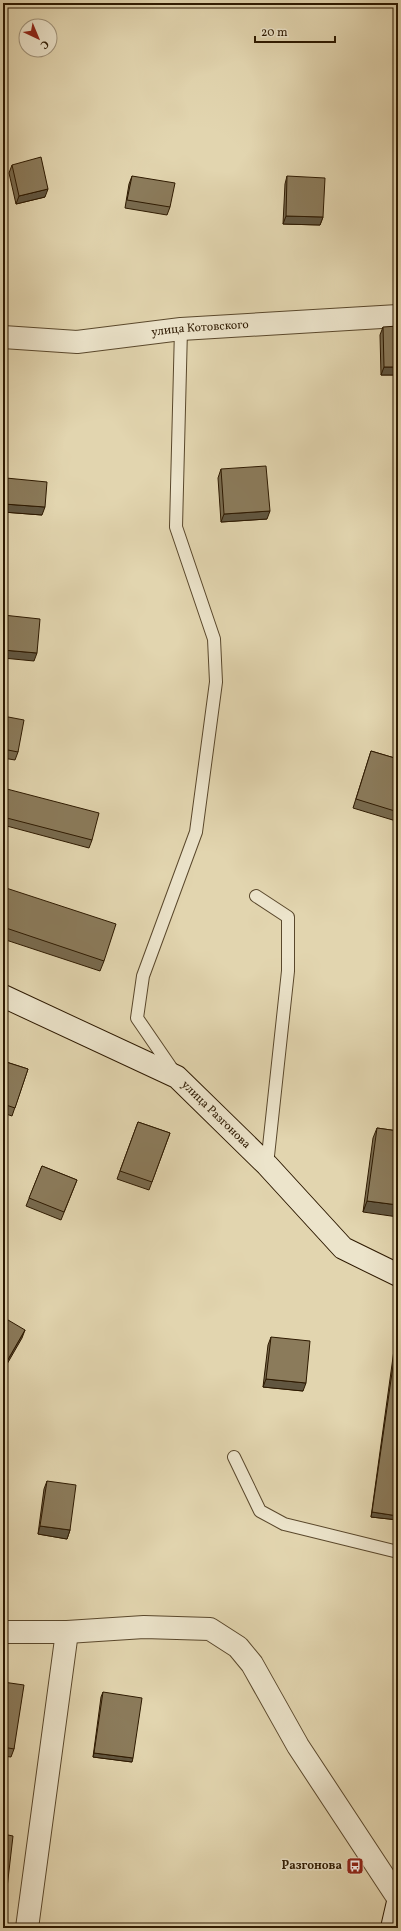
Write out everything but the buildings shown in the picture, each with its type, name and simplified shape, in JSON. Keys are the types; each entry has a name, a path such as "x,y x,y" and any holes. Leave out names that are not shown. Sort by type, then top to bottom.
{"street":[{"name":"улица Котовского","path":"3,337 77,342 181,329 398,316"},
{"name":"улица Разгонова","path":"3,996 177,1077 267,1165 343,1248 398,1275"},
{"path":"3,1632 67,1632 144,1627 210,1629 238,1647 252,1664 298,1746 398,1898"},
{"path":"27,1928 67,1632"},
{"path":"392,1928 398,1902"}],"lane":[{"path":"177,1077 137,1018 143,976 196,832 216,682 214,639 176,527 181,329"},
{"path":"256,896 288,918 288,971 267,1165"},
{"path":"234,1457 260,1510 284,1524 398,1552"}],"place":[{"name":"Разгонова","path":"355,1866"}]}
